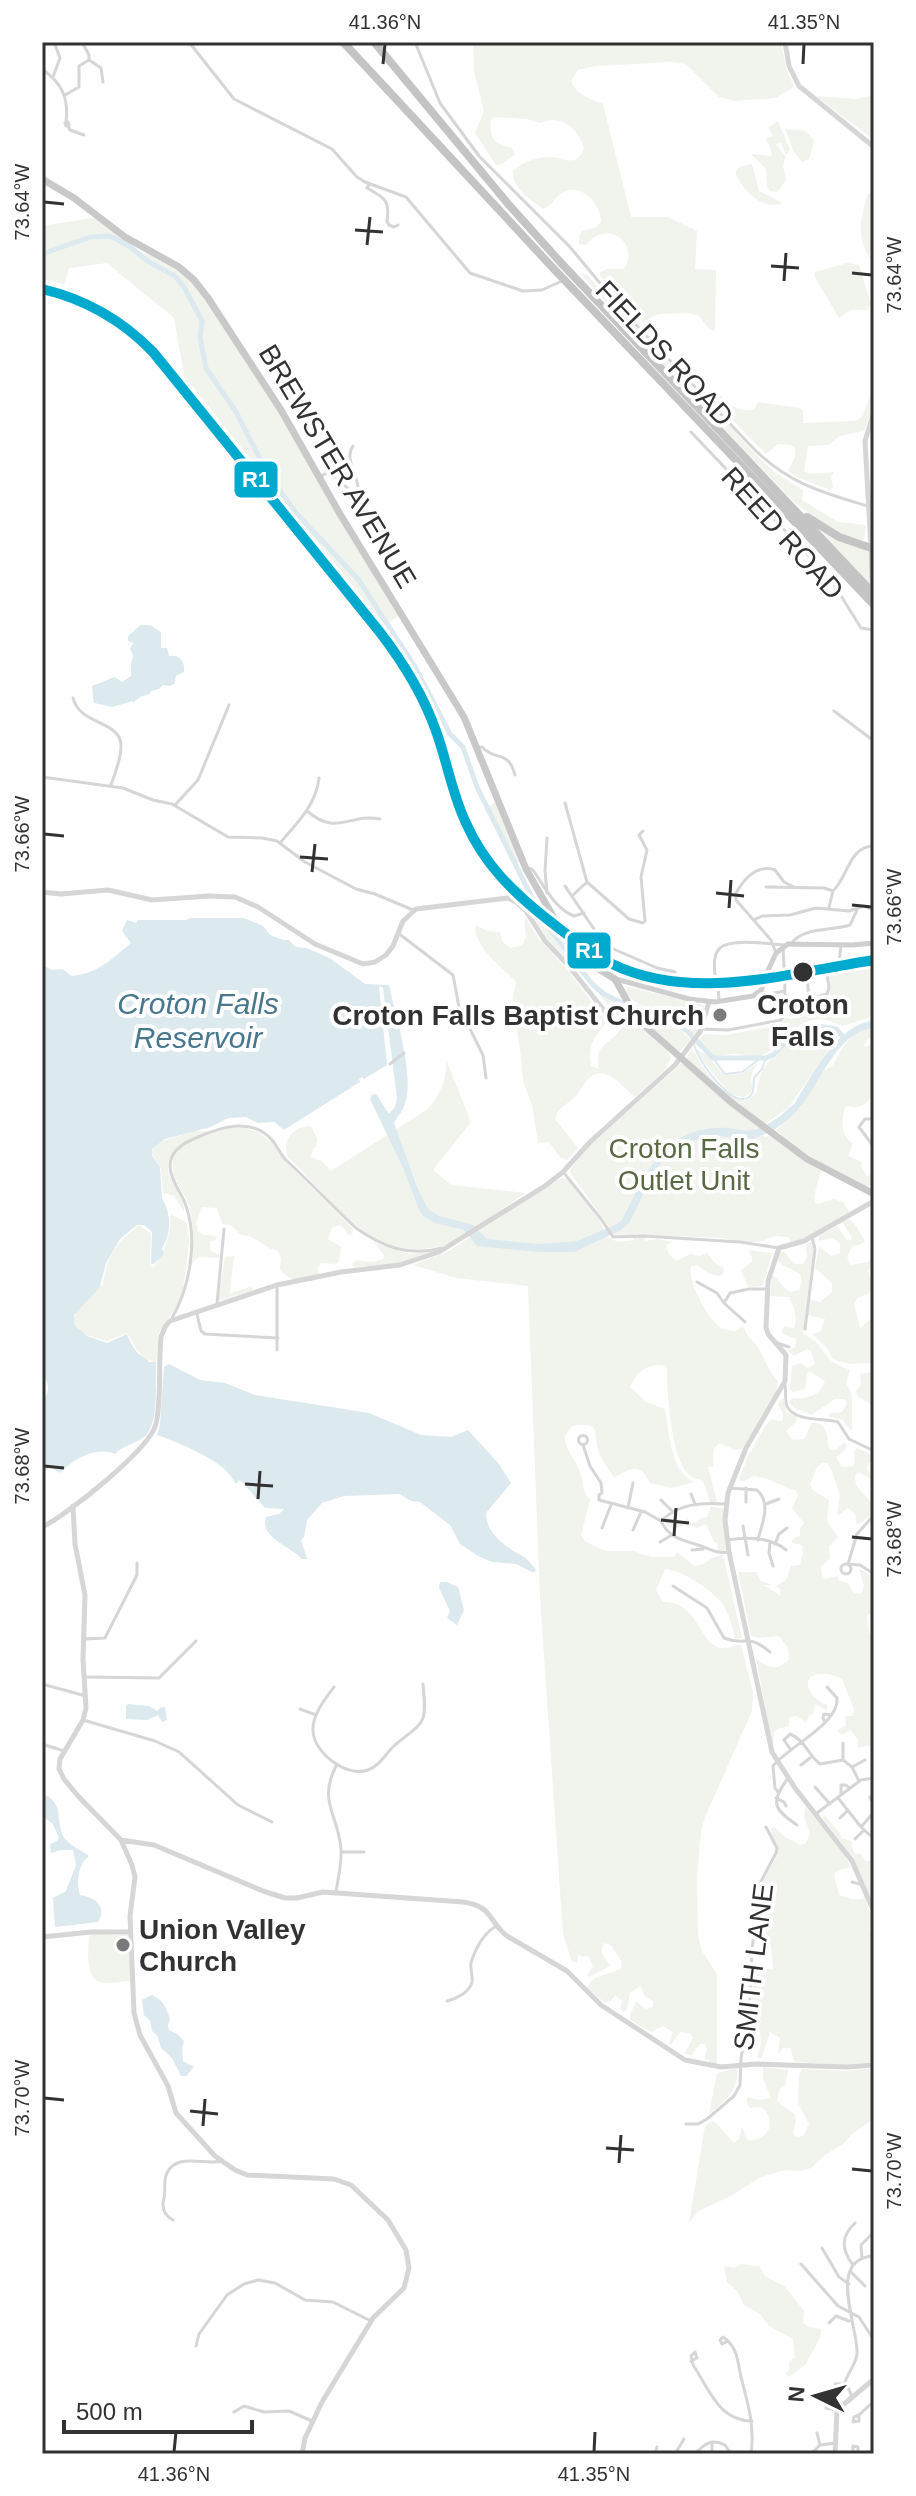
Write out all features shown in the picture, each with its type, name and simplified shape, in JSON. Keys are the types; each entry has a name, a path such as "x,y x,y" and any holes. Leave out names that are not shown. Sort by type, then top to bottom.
{"highway":[{"path":"343,42 558,266 874,607"},
{"path":"377,42 558,266"},
{"path":"577,287 874,594"},
{"path":"786,501 825,529 872,549"}],"main road":[{"name":"BREWSTER AVENUE","path":"42,179 74,198 125,237 179,267 194,280 281,410 464,717 526,869 570,946 589,963 615,979"},
{"path":"872,549 874,607"},
{"path":"615,979 719,1002 753,996 761,990 776,953 786,945 874,943"},
{"path":"615,979 637,1019 761,1125 822,1169 874,1194"}],"street":[{"path":"53,77 60,61 54,42"},
{"path":"82,42 89,60 102,70 103,82"},
{"path":"189,42 231,97 332,149 357,177 369,184 406,197 473,275 513,289 532,291 551,287 587,267"},
{"name":"FIELDS ROAD","path":"415,42 440,103 486,164 570,247 624,312 773,467 811,489 871,507"},
{"path":"785,42 789,66 799,86 874,147"},
{"path":"65,95 79,87 79,66 89,60"},
{"path":"42,69 53,77 65,95 70,130 84,135"},
{"path":"369,184 367,188 388,204 389,225 398,225"},
{"path":"872,549 865,449 874,412"},
{"name":"REED ROAD","path":"691,432 830,578 860,627 874,630"},
{"path":"319,477 327,473 352,492 358,491 359,483 349,457 353,446"},
{"path":"73,698 79,712 111,728 120,738 121,750 111,785"},
{"path":"175,805 198,780 229,705"},
{"path":"834,711 874,741"},
{"path":"478,747 490,755 507,758 515,775"},
{"path":"42,777 111,785 175,805 228,837 268,838 358,890 413,910"},
{"path":"280,843 307,811 316,795 319,778"},
{"path":"565,803 587,882 629,919 645,923 641,877 647,850 639,835 643,831"},
{"path":"307,811 333,825 366,817 380,819"},
{"path":"547,838 547,893"},
{"path":"829,907 833,891 856,853 864,847 874,846"},
{"path":"526,869 532,868 547,893 568,914 584,913"},
{"path":"776,953 771,940 735,898 738,889 751,874 761,869 772,868 784,882 794,887"},
{"path":"572,896 587,882"},
{"path":"565,886 609,947 657,968 675,972"},
{"path":"766,887 827,888 833,891"},
{"path":"42,892 61,894 108,890 152,900 235,897 252,904 315,944 363,964 379,961 386,955 405,917 413,910 438,904 504,898 519,905 610,1018 624,1024 637,1019"},
{"path":"784,967 786,945 793,939 845,927 854,920 856,911 874,901"},
{"path":"754,920 762,916 790,915 829,907 850,913 854,920"},
{"path":"844,910 861,907 874,910"},
{"path":"398,933 453,975 461,1011 483,1055 486,1078"},
{"path":"715,974 716,955 721,947 736,943 786,945"},
{"path":"700,1032 776,1022 785,1017 786,979 836,971 840,964 841,945"},
{"path":"787,1006 828,992 827,973"},
{"path":"807,975 809,999"},
{"path":"624,996 625,987 632,984"},
{"path":"718,987 719,1002"},
{"path":"761,990 767,993 785,991"},
{"path":"170,1321 277,1285 341,1272 406,1264 449,1246 563,1172 590,1142 681,1058 700,1032 709,1002"},
{"path":"390,1064 404,1053"},
{"path":"874,1119 865,1119 859,1127 874,1147"},
{"path":"42,1527 73,1506 128,1460 153,1432 157,1416 161,1337 184,1294 191,1240 188,1212 171,1170 173,1155 178,1148 229,1126 245,1126 272,1140 284,1158 367,1236 406,1252 449,1246"},
{"path":"563,1172 610,1235 617,1238 644,1236 740,1242 779,1248 812,1237 874,1201"},
{"path":"217,1304 224,1229"},
{"path":"805,1329 815,1249 812,1237"},
{"path":"779,1248 767,1289 766,1331 787,1359 787,1406 802,1416 838,1422 849,1439 874,1451"},
{"path":"697,1282 717,1293 745,1322"},
{"path":"277,1285 277,1350"},
{"path":"717,1293 767,1289"},
{"path":"724,1303 730,1293"},
{"path":"197,1311 201,1331 205,1334 278,1338"},
{"path":"777,1343 789,1347"},
{"path":"785,1381 746,1448 730,1488 725,1504 729,1552 772,1752 788,1778 852,1861 874,1912"},
{"path":"583,1445 590,1466 601,1483 605,1501 641,1511 661,1521 672,1535 683,1542 717,1554 729,1552"},
{"path":"628,1508 633,1483"},
{"path":"730,1488 746,1488 761,1493 766,1504 758,1540"},
{"path":"746,1488 746,1502"},
{"path":"691,1494 695,1504"},
{"path":"766,1504 779,1499"},
{"path":"661,1500 673,1512"},
{"path":"602,1528 611,1504"},
{"path":"661,1521 673,1512 695,1504 725,1504"},
{"path":"73,1506 75,1544 85,1595 86,1713 59,1766 64,1779 121,1840 135,1874 130,1904 130,1932 137,2028 166,2082 176,2113 222,2161 238,2172 250,2175 345,2181 377,2208 406,2250 409,2268 402,2290 371,2321 312,2421 302,2454"},
{"path":"633,1530 641,1511"},
{"path":"874,1515 857,1534 848,1564 860,1565 874,1574"},
{"path":"743,1526 748,1555"},
{"path":"773,1566 769,1553 772,1543 787,1528"},
{"path":"660,1542 672,1535"},
{"path":"727,1540 743,1537 772,1543 786,1550"},
{"path":"692,1550 706,1548"},
{"path":"84,1639 105,1638 137,1575 137,1563"},
{"path":"673,1586 707,1608 724,1638 736,1641 747,1639 760,1643 770,1652"},
{"path":"84,1677 159,1678 196,1641"},
{"path":"42,1684 86,1696"},
{"path":"334,1687 316,1715 313,1728 315,1738 337,1764 357,1771 371,1768 416,1729 424,1717 423,1684"},
{"path":"778,1792 773,1766 825,1722 824,1714 832,1716 838,1701 834,1692 827,1687"},
{"path":"300,1709 316,1715"},
{"path":"83,1720 173,1749 191,1761 246,1811 272,1822"},
{"path":"791,1750 784,1742 785,1737 793,1734 809,1750 811,1757 824,1765 843,1760"},
{"path":"843,1743 843,1760"},
{"path":"42,1744 64,1751"},
{"path":"801,1765 811,1757"},
{"path":"843,1760 852,1767 859,1781"},
{"path":"852,1767 865,1760"},
{"path":"336,1893 341,1852 327,1795 329,1780 337,1764"},
{"path":"788,1778 776,1798 779,1811 797,1825"},
{"path":"874,1778 859,1781 849,1788 841,1785 840,1796 862,1828 874,1839"},
{"path":"815,1787 830,1804"},
{"path":"816,1814 840,1796"},
{"path":"776,1798 786,1806"},
{"path":"840,1818 848,1810"},
{"path":"855,1839 874,1812"},
{"path":"869,1819 874,1823"},
{"name":"SMITH LANE","path":"741,2064 749,2015 759,1883 777,1848 766,1827"},
{"path":"121,1840 154,1845 280,1897 336,1893 470,1903 484,1908 507,1936 567,1971 601,2005 685,2060 716,2067 741,2064 874,2065"},
{"path":"341,1852 364,1852"},
{"path":"852,1882 863,1885"},
{"path":"447,2001 452,2001 469,1988 472,1961 487,1932 497,1926"},
{"path":"42,1937 130,1932"},
{"path":"686,2124 698,2124 707,2119 734,2096 740,2085 741,2064"},
{"path":"173,2220 166,2215 163,2205 168,2171 184,2160 222,2161"},
{"path":"853,2265 845,2251 844,2241 847,2231 855,2223"},
{"path":"862,2258 861,2245 874,2232"},
{"path":"822,2248 839,2277 849,2284"},
{"path":"852,2396 845,2384 857,2354 849,2312 850,2271 862,2258 874,2256"},
{"path":"801,2264 838,2306 859,2317 874,2340"},
{"path":"850,2271 865,2286"},
{"path":"196,2346 199,2334 227,2295 244,2284 258,2280 275,2283 305,2300 333,2302 371,2321"},
{"path":"829,2323 834,2316 850,2321"},
{"path":"728,2341 735,2351 752,2421 751,2454"},
{"path":"691,2361 723,2411 752,2421"},
{"path":"835,2454 837,2410 874,2379"},
{"path":"835,2384 845,2384"},
{"path":"859,2415 874,2401"},
{"path":"234,2412 244,2406 264,2412 286,2411 312,2421"},
{"path":"826,2408 837,2410"},
{"path":"873,2454 874,2429"},
{"path":"817,2433 820,2445"},
{"path":"675,2454 684,2439"},
{"path":"712,2442 712,2454"},
{"path":"695,2454 703,2445 712,2442 725,2445 731,2454"},
{"path":"811,2454 820,2445 836,2443"},
{"path":"655,2454 657,2447"}],"green space":[{"path":"473,42 781,42 786,68 794,87 775,98 735,101 719,97 686,64 672,62 595,66 578,70 571,81 580,93 603,104 631,217 668,217 697,231 695,269 716,270 715,331 709,329 698,315 688,313 658,314 643,322 600,276 600,272 607,269 624,269 628,259 625,243 619,237 603,234 586,245 579,244 582,231 601,222 594,202 583,192 569,190 543,209 518,188 513,170 522,164 550,157 577,159 584,149 578,135 568,125 555,120 540,123 494,117 491,120 492,136 497,142 512,148 515,154 496,165 475,133 484,111 474,71"},
{"path":"874,95 874,140 816,96 856,99"},
{"path":"778,121 790,150 786,155 781,143 776,144 786,157 783,165 786,179 776,192 770,191 766,169 751,154 772,156 765,139 773,136 768,127"},
{"path":"785,129 802,130 811,137 814,142 809,159 802,162 794,152"},
{"path":"752,164 759,191 783,203 761,202 743,186 735,173 739,167"},
{"path":"874,190 874,267 864,247 861,232 867,195"},
{"path":"97,217 141,253 154,254 176,265 200,290 281,414 398,616 383,627 185,380 174,318 107,263 69,268 64,284 42,279 42,226"},
{"path":"847,263 859,265 871,304 868,310 850,310 839,318 815,272"},
{"path":"580,273 587,275 762,461 803,490 802,500 838,522 866,525 864,540 855,541 826,526 794,502 653,355"},
{"path":"874,386 874,405 864,431 840,436 828,445 808,446 804,471 810,474 834,472 830,490 788,471 795,457 795,448 778,444 766,454 709,396 710,391 716,390 728,403 743,410 754,409 758,402 799,408 803,411 803,423 855,421 862,417"},
{"path":"810,520 866,549 870,584"},
{"path":"495,803 511,841 519,839 518,868 484,808"},
{"path":"533,904 561,949 597,989 622,1000 627,1015 615,1015 593,986 546,938 529,909"},
{"path":"526,918 538,938 566,968 607,1022 593,1042 591,1066 599,1069 601,1049 622,1027 639,1024 667,1049 671,1058 665,1070 635,1097 610,1076 598,1073 587,1080 555,1119 578,1148 567,1160 560,1157 549,1142 538,1143 532,1105 523,1081 512,1004 516,982 483,948 476,932 476,925 487,931 500,932 502,941 510,948 522,945 526,937"},
{"path":"874,961 874,1016 842,1026 828,1020 807,1022 758,1056 735,1054 713,1057 698,1041 704,1034 726,1035 775,1026 786,1018 828,1009 829,974 839,972 841,966"},
{"path":"629,987 704,1005 694,1037 678,1023 638,1004 626,992"},
{"name":"Croton Falls Outlet Unit","path":"633,1005 679,1029 691,1040 679,1052 638,1016"},
{"path":"817,1027 831,1029 837,1035 835,1041 788,1108 765,1124 726,1094 687,1057 692,1048 707,1073 721,1088 745,1101 756,1093 762,1071 773,1057"},
{"path":"874,1028 874,1036 863,1047 874,1044 874,1095 862,1105 845,1108 843,1123 846,1137 853,1143 848,1156 862,1162 867,1177 874,1172 874,1183 867,1187 808,1155 776,1130 801,1106 845,1044 857,1032"},
{"path":"697,1049 725,1075 741,1074 758,1063 751,1077 753,1089 744,1097 732,1095 696,1052"},
{"name":"Croton Falls Outlet Unit","path":"446,1059 471,1122 433,1170 451,1185 526,1193 446,1245 408,1249 388,1244 368,1234 351,1220 287,1156 288,1139 294,1131 311,1126 317,1139 311,1157 322,1161 331,1171 428,1109 442,1086"},
{"path":"681,1064 686,1064 760,1127 755,1129 765,1137 771,1136 821,1171 815,1203 834,1199 843,1202 849,1212 792,1244 788,1237 776,1236 758,1242 738,1242 724,1238 645,1235 645,1241 658,1239 672,1242 666,1246 676,1261 690,1254 699,1256 707,1253 724,1268 723,1275 716,1275 699,1266 691,1266 692,1281 700,1300 711,1318 723,1329 736,1331 742,1326 744,1328 778,1381 776,1393 742,1449 735,1450 720,1443 715,1448 713,1466 708,1467 717,1502 710,1502 703,1481 684,1469 679,1457 672,1426 667,1369 662,1365 642,1370 630,1387 646,1402 665,1409 675,1460 686,1477 694,1482 671,1488 650,1483 645,1474 637,1469 614,1477 600,1456 592,1427 572,1426 565,1436 590,1500 581,1535 586,1542 606,1551 633,1551 651,1557 674,1557 677,1552 694,1566 723,1555 742,1638 735,1639 721,1602 687,1576 665,1569 656,1590 663,1602 675,1604 692,1616 715,1646 724,1648 741,1644 753,1693 752,1711 701,1831 697,1877 698,1935 702,1951 717,1974 717,2064 710,2064 709,2059 704,2060 705,2044 700,2044 691,2056 685,2053 693,2038 690,2033 680,2032 671,2045 673,2032 663,2026 651,2032 630,2020 636,2001 645,2009 653,2007 653,2001 645,1996 640,1986 630,1993 624,2012 620,2010 622,2001 615,1995 611,2001 604,2002 587,1988 597,1977 617,1971 622,1962 611,1945 604,1943 602,1953 610,1966 589,1977 593,1966 588,1956 579,1954 577,1962 572,1962 563,1934 540,1597 528,1286 457,1278 413,1265 449,1251 478,1232 477,1229 562,1178 569,1181 600,1221 606,1236 618,1242 634,1240 631,1235 612,1236 614,1234 569,1171 589,1146"},
{"path":"228,1127 258,1132 271,1142 286,1162 353,1229 352,1235 347,1234 340,1225 332,1228 328,1239 341,1247 339,1262 321,1263 317,1268 319,1274 308,1278 288,1277 280,1269 278,1251 241,1235 231,1225 222,1224 217,1208 202,1207 196,1224 198,1231 217,1236 216,1240 210,1241 211,1251 220,1255 219,1258 199,1257 192,1263 191,1213 174,1175 173,1161 176,1153 191,1141"},
{"path":"195,1131 209,1131 184,1143 171,1155 168,1163 168,1172 182,1200 184,1212 174,1196 163,1193 161,1168 152,1153 153,1148 163,1141"},
{"path":"171,1214 187,1223 189,1242 183,1289 177,1306 159,1332 156,1362 142,1355 127,1333 107,1341 83,1334 75,1326 74,1317 79,1307 103,1284 110,1257 119,1244 139,1225 151,1233 150,1263 153,1268 166,1243"},
{"path":"849,1219 865,1241 854,1246 849,1253 850,1265 868,1262 874,1253 874,1263 868,1271 873,1286 854,1304 860,1328 873,1317 871,1303 874,1301 874,1367 871,1363 849,1364 832,1359 828,1349 812,1334 820,1332 825,1319 808,1315 809,1299 820,1302 832,1292 832,1283 815,1268 819,1246 831,1256 840,1253 840,1244 833,1238 819,1241 819,1236 837,1226 847,1240 851,1240 842,1222"},
{"path":"811,1241 813,1252 803,1333 816,1342 832,1362 850,1370 846,1383 852,1394 850,1430 843,1420 828,1416 842,1412 847,1403 844,1399 835,1399 811,1415 794,1408 789,1402 792,1398 812,1396 825,1381 809,1371 805,1389 793,1392 790,1389 792,1366 800,1363 808,1368 815,1364 811,1351 807,1349 794,1356 787,1350 795,1348 796,1339 783,1334 782,1330 785,1326 794,1328 795,1312 789,1297 770,1296 772,1275 788,1291 799,1290 802,1281 800,1274 777,1259 784,1251 794,1264 803,1264 807,1256 806,1245"},
{"path":"374,1243 410,1254 436,1251 399,1264 353,1267 356,1260 372,1262 383,1259 384,1255"},
{"path":"748,1250 772,1253 763,1286 748,1287 741,1270 752,1262"},
{"path":"234,1256 230,1293 251,1287 254,1290 218,1301 225,1257"},
{"path":"874,1368 874,1406 857,1396 856,1390 861,1385 860,1374 871,1372"},
{"path":"782,1399 786,1412 797,1417 786,1431 793,1440 804,1439 812,1423 817,1423 825,1430 831,1450 847,1444 836,1457 842,1467 853,1466 857,1448 874,1456 874,1463 869,1463 867,1468 874,1481 858,1472 855,1476 856,1485 874,1506 870,1515 860,1523 857,1524 855,1514 848,1508 837,1516 840,1495 827,1463 817,1467 810,1485 829,1500 827,1521 838,1537 829,1546 830,1558 821,1567 822,1576 826,1579 837,1576 849,1584 854,1594 862,1593 864,1586 859,1569 869,1576 874,1585 874,1610 867,1616 869,1632 874,1640 874,1727 870,1733 874,1748 858,1748 858,1739 850,1730 842,1735 838,1732 846,1725 845,1716 852,1716 854,1709 842,1679 823,1674 812,1676 808,1685 812,1695 827,1706 827,1710 815,1704 813,1714 806,1722 797,1716 790,1717 788,1727 774,1732 772,1744 756,1658 777,1667 789,1659 788,1648 779,1636 751,1636 738,1572 757,1572 760,1580 772,1585 763,1585 781,1596 776,1586 786,1580 791,1566 800,1565 802,1545 791,1540 800,1536 804,1523 792,1508 798,1496 796,1491 754,1476 742,1482 739,1479 749,1454 768,1422 772,1419 783,1420 778,1405"},
{"path":"711,1506 723,1509 726,1550 718,1552 717,1543 706,1524 697,1528 685,1526 674,1529 664,1520 668,1517 678,1523 688,1519 696,1523 707,1517"},
{"path":"805,1806 842,1851 851,1867 834,1874 839,1895 852,1899 863,1899 864,1896 870,1913 870,1932 874,1937 874,2062 849,2065 796,2062 791,2048 783,2048 778,2054 780,2038 770,2032 762,2057 757,2057 761,2044 760,2031 750,2024 753,1978 759,1968 773,1969 771,1945 758,1939 755,1934 762,1883 777,1856 778,1847 771,1828 800,1845 805,1844 810,1834 804,1817"},
{"path":"824,1815 841,1838 851,1841 854,1853 861,1854 866,1861 874,1860 874,1906 854,1861 823,1818"},
{"path":"89,1934 128,1935 131,1981 103,1983 92,1976 88,1962"},
{"path":"763,2067 788,2070 785,2086 780,2089 777,2100 795,2114 793,2133 796,2137 803,2136 809,2124 798,2103 802,2069 848,2071 874,2068 874,2119 811,2168 785,2170 761,2177 731,2196 698,2211 689,2223 705,2126 715,2122 734,2143 739,2139 742,2126 747,2140 759,2139 768,2131 767,2113 761,2107 750,2108 746,2101 748,2097 759,2100 771,2098 763,2078"},
{"path":"737,2068 733,2089 709,2114 717,2073"},
{"path":"741,2264 759,2266 765,2276 785,2287 804,2311 803,2323 821,2329 820,2338 805,2365 789,2377 785,2374 789,2370 789,2362 795,2357 793,2339 769,2326 760,2314 744,2305 738,2292 727,2282 724,2266 734,2268"}],"water":[{"path":"141,625 150,625 161,632 161,648 167,648 169,656 181,659 184,672 176,676 174,684 163,685 133,703 112,707 94,703 92,686 115,677 122,682 131,676 133,656 130,648 134,643 128,641 128,636"},
{"name":"Croton Falls Reservoir","path":"244,918 263,926 270,935 331,959 365,984 389,985 408,1080 404,1106 394,1123 417,1187 428,1209 439,1216 473,1225 487,1239 536,1244 577,1241 617,1224 642,1180 661,1153 675,1141 704,1129 750,1131 770,1123 795,1103 838,1040 862,1023 874,1021 874,1028 859,1032 836,1052 799,1108 781,1125 751,1139 713,1136 683,1145 660,1164 629,1223 621,1230 574,1252 539,1252 477,1246 464,1230 435,1223 419,1210 404,1170 370,1099 371,1095 376,1094 389,1114 397,1098 383,988 379,986 387,1065 364,1079 362,1077 360,1082 284,1130 274,1122 257,1123 246,1117 228,1118 211,1127 165,1139 152,1149 152,1155 160,1167 162,1198 169,1216 169,1230 162,1248 164,1254 151,1264 152,1232 144,1225 137,1225 120,1239 106,1263 100,1287 74,1315 75,1326 87,1336 107,1343 127,1334 138,1354 149,1362 156,1362 156,1403 152,1424 143,1438 115,1454 92,1453 60,1473 49,1466 42,1471 42,1403 48,1388 42,1373 42,965 52,970 62,969 72,976 89,972 104,965 131,943 122,931 127,920 136,923 138,920"},
{"path":"169,1364 200,1380 225,1383 255,1395 369,1413 421,1435 451,1437 468,1430 499,1464 511,1483 486,1513 487,1521 499,1540 526,1558 537,1571 478,1556 460,1544 450,1525 420,1502 411,1501 400,1494 344,1496 322,1503 307,1520 301,1540 307,1559 302,1559 267,1530 266,1517 279,1514 284,1509 265,1508 242,1482 239,1480 236,1484 222,1467 157,1435 164,1367"},
{"path":"440,1582 458,1587 464,1610 457,1625 447,1618 450,1611 439,1588"},
{"path":"128,1704 149,1706 157,1711 165,1707 167,1720 162,1722 158,1715 147,1720 126,1719"},
{"path":"43,1794 55,1803 66,1840 89,1856 80,1869 79,1890 80,1895 98,1903 101,1916 98,1922 55,1927 53,1898 66,1891 76,1865 73,1850 51,1853 50,1844 59,1838 53,1824 42,1816"},
{"path":"152,1995 166,2008 169,2030 184,2041 183,2061 194,2067 186,2076 181,2076 172,2058 161,2048 150,2021 144,2015 142,2000"}],"waterway":[{"path":"42,254 90,237 110,236 175,276 184,287 202,321 200,338 206,368 236,412 268,474 296,513 358,579 414,665 450,734 463,747 477,787 544,922 592,984 620,1002 665,1017 687,1031 713,1058 766,1058 812,1025 836,1029 843,1039"},
{"path":"694,1043 713,1077 736,1098 750,1096 754,1078 766,1058"},
{"path":"713,1058 725,1074 742,1072 758,1060"}],"transit line":[{"name":"R1","path":"42,289 102,313 129,330 153,352 379,631 419,691 440,742 461,812 481,852 500,876 547,919 586,949 612,964 643,976 675,982 742,982 874,960"}],"place":[{"name":"Croton Falls","path":"803,972"},
{"name":"Croton Falls Baptist Church","path":"720,1015"},
{"name":"Union Valley Church","path":"123,1945"}]}
